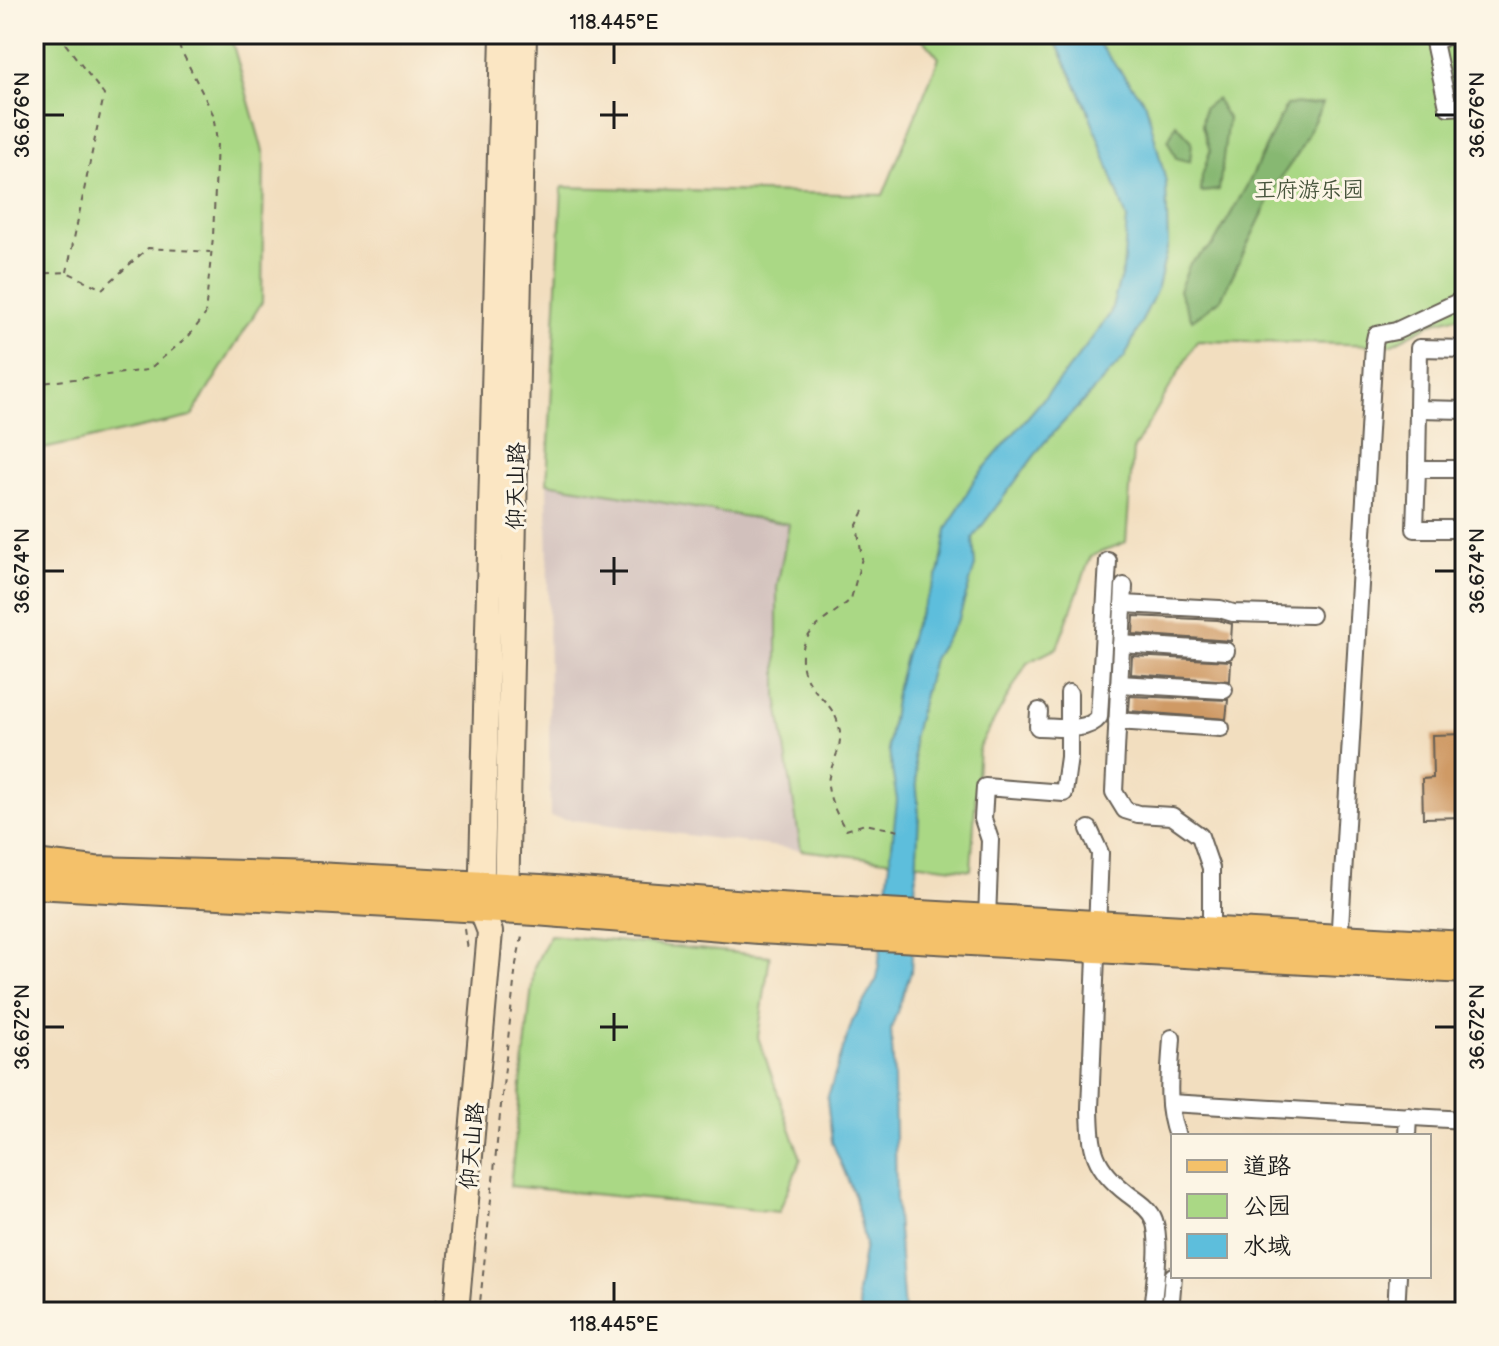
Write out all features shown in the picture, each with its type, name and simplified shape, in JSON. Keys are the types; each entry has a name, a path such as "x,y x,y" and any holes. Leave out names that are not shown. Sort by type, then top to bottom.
{"main road":[{"name":"仰天山路","path":"493,905 503,34"},
{"name":"仰天山路","path":"456,1312 493,905 524,34"},
{"path":"34,863 95,870 316,876 536,912 760,918"},
{"path":"34,885 979,927 1338,949 1465,945"},
{"path":"1098,936 1211,930 1465,970"}],"street":[{"path":"1450,34 1434,42 1445,97 1448,107 1465,106"},
{"path":"1338,949 1376,335 1396,331 1456,303 1465,303"},
{"path":"1465,349 1419,348 1415,529 1465,529"},
{"path":"1418,409 1465,410"},
{"path":"1417,469 1465,469"},
{"path":"1039,711 1038,727 1084,727 1099,717 1108,561"},
{"path":"1124,586 1114,792 1125,810 1172,816 1200,836 1211,868 1211,930"},
{"path":"1123,604 1220,609 1233,613 1311,615"},
{"path":"1121,644 1226,651"},
{"path":"1119,684 1224,690"},
{"path":"979,927 990,840 983,819 985,787 1064,793 1070,727 1069,693"},
{"path":"1117,721 1221,728"},
{"path":"1089,829 1100,853 1091,1146 1094,1155 1119,1187 1144,1206 1153,1218 1156,1241 1152,1312"},
{"path":"1172,1038 1170,1118 1176,1134"},
{"path":"1170,1103 1465,1120"},
{"path":"1407,1134 1408,1116"},
{"path":"1170,1312 1173,1278"},
{"path":"1396,1312 1398,1278"}],"path":[{"path":"58,34 104,95 67,272"},
{"path":"34,384 148,370 189,336 205,315 217,142 213,114 173,34"},
{"path":"34,274 67,272 102,289 148,248 211,252"},
{"path":"864,511 857,525 862,558 851,599 833,611 808,636 802,652 803,673 838,721 840,747 828,787 846,830 865,824 900,831"},
{"path":"479,1312 516,964 524,931 536,912"}],"shaded area":[{"path":"547,483 789,524 777,587 777,697 801,850 550,817"}],"green space":[{"path":"34,34 230,34 264,155 262,302 191,417 34,451"},
{"name":"王府游乐园","path":"919,34 1465,34 1465,315 1434,322 1390,345 1197,341 1133,450 1126,542 1091,556 1057,648 1027,663 979,747 971,870 801,850 777,697 777,587 789,524 547,483 562,187 883,195 939,58"},
{"path":"1216,99 1228,118 1219,190 1201,192 1202,176 1210,151 1202,126 1204,108"},
{"path":"1323,103 1298,153 1278,182 1221,299 1192,320 1179,291 1190,263 1213,245 1249,182 1286,105"},
{"path":"1176,124 1192,141 1190,162 1176,158 1168,141"},
{"path":"550,935 770,956 758,1037 801,1159 779,1212 510,1186 534,967"}],"water":[{"path":"1052,34 1091,34 1146,104 1166,182 1168,245 1158,287 1125,357 1044,443 973,538 975,566 959,618 933,659 913,738 919,816 911,972 891,1029 896,1201 904,1312 860,1312 857,1294 865,1244 855,1197 832,1142 827,1099 852,1022 877,979 897,800 888,745 897,687 912,630 940,570 947,529 974,480 1073,364 1110,314 1123,269 1127,219 1088,110"}],"building":[{"path":"1134,616 1218,620 1232,624 1231,641 1133,634"},
{"path":"1132,656 1231,661 1230,681 1131,674"},
{"path":"1130,696 1228,700 1226,719 1129,711"},
{"path":"1465,734 1465,817 1423,818 1422,779 1433,778 1432,735"}]}
